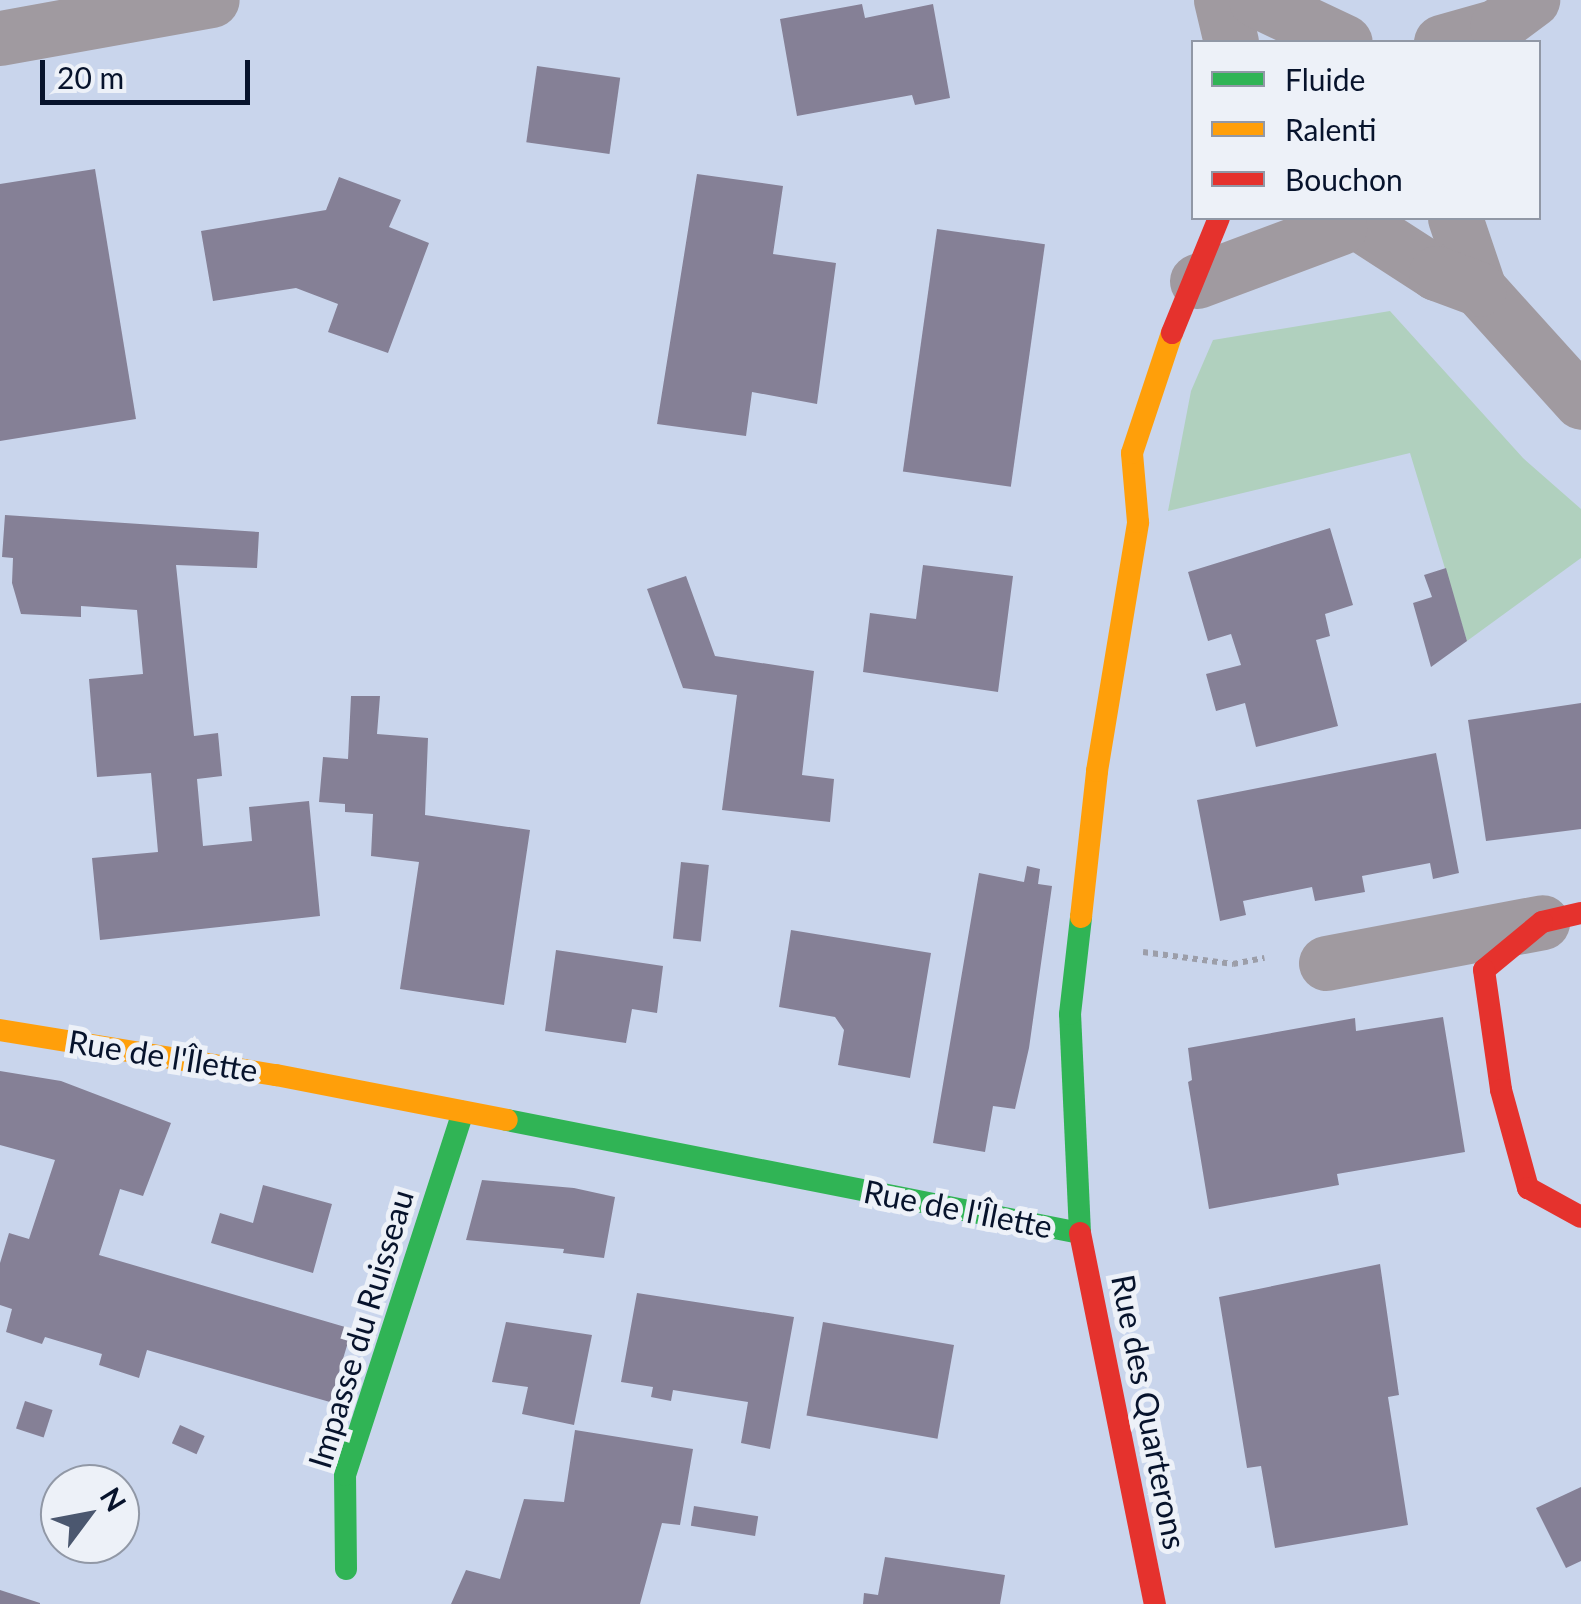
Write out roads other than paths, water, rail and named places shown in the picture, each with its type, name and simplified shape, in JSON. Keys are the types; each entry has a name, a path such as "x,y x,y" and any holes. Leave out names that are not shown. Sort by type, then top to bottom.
{"street":[{"path":"0,38 212,0"},
{"path":"1221,0 1231,40"},
{"path":"1256,0 1342,40"},
{"path":"1447,40 1506,23"},
{"name":"Rue de l'Îlette","path":"0,1030 276,1075 1080,1233 1070,1014 1074,942 1138,522 1132,453 1186,294 1197,281 1218,220"},
{"path":"1456,220 1479,289 1581,402"},
{"path":"1197,281 1350,222 1436,273 1479,289"},
{"path":"1326,963 1562,918"},
{"path":"1562,918 1484,970 1501,1090 1528,1188 1581,1217"},
{"name":"Impasse du Ruisseau","path":"346,1569 345,1475 463,1112"},
{"name":"Rue des Quarterons","path":"1080,1233 1155,1604"}]}
